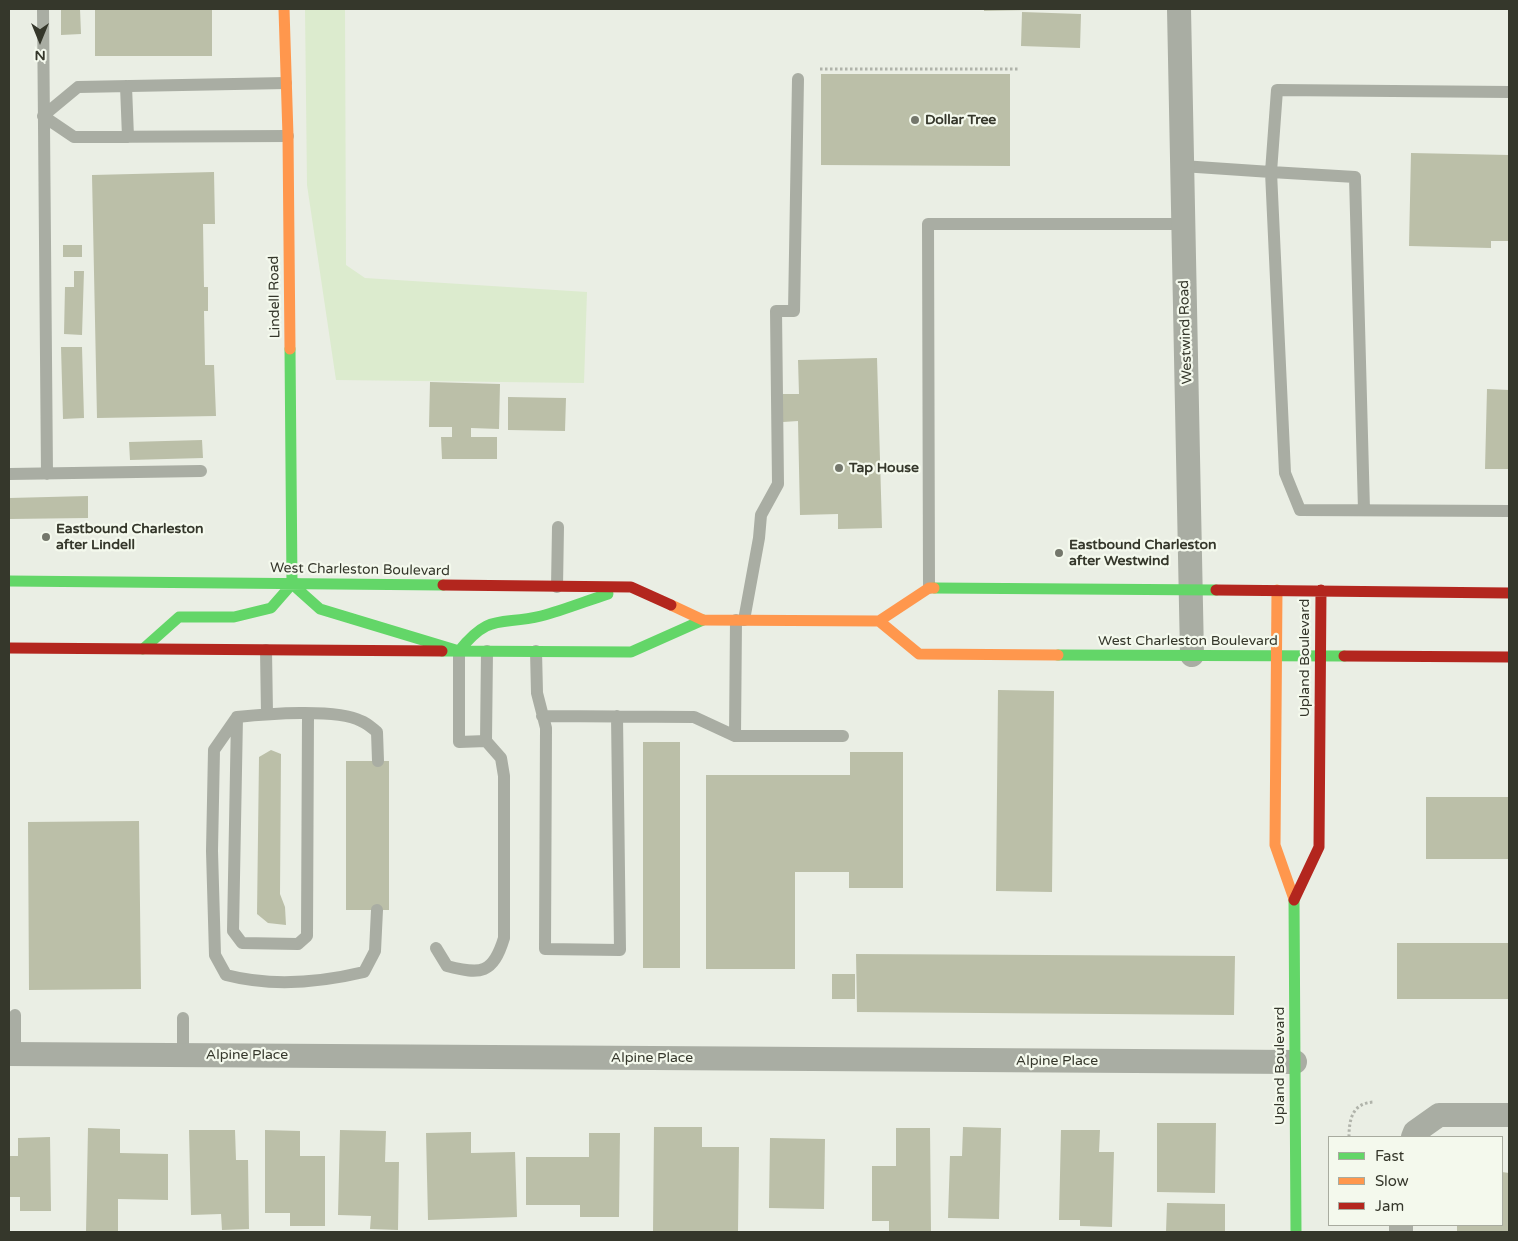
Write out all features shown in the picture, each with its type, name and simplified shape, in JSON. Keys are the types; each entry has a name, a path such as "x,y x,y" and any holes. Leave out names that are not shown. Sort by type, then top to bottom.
{"main road":[{"name":"Lindell Road","path":"284,9 288,136 292,584"},
{"name":"West Charleston Boulevard","path":"9,581 631,587 703,620"},
{"path":"143,649 179,617 234,617 271,608 292,584 320,610 459,651 472,636 485,626 502,620 540,616 631,587"},
{"path":"879,621 929,588 1509,593"},
{"name":"Upland Boulevard","path":"1277,590 1278,656 1275,846 1294,900 1296,1232"},
{"name":"Upland Boulevard","path":"1294,900 1319,847 1321,590"},
{"name":"West Charleston Boulevard","path":"9,648 631,652 703,620 740,620 879,621 919,654 1509,657"}],"street":[{"name":"Westwind Road","path":"1179,9 1192,655"},
{"name":"Alpine Place","path":"12,1054 1295,1062"},
{"path":"1413,1136 1415,1132 1439,1115 1509,1115"}],"lane":[{"path":"43,9 47,474"},
{"path":"734,736 740,620 759,538 761,515 778,484 776,311 794,311 798,79"},
{"path":"43,116 78,87 286,83"},
{"path":"126,86 128,136"},
{"path":"1509,92 1277,90 1271,172 1285,473 1300,510 1509,511"},
{"path":"43,116 74,136 288,136"},
{"path":"1182,166 1355,177 1364,510"},
{"path":"929,588 928,224 1182,224"},
{"path":"9,474 201,471"},
{"path":"557,586 558,527"},
{"path":"266,650 267,714"},
{"path":"459,651 459,742 486,741"},
{"path":"436,948 447,966 471,972 490,966 499,955 504,938 504,776 501,758 486,741 487,651"},
{"path":"536,652 537,693 546,728 545,949 620,950 617,716"},
{"path":"377,910 375,950 364,972 332,980 293,983 250,981 226,976 215,955 212,851 214,750 236,718 267,714 338,714 361,720 377,732 378,761"},
{"path":"236,718 232,931 242,943 298,944 307,936 308,714"},
{"path":"542,716 694,718 734,736 843,736"},
{"path":"12,1054 15,1015"},
{"path":"183,1018 183,1055"}],"path":[{"path":"820,69 1020,69"},
{"path":"1350,1136 1351,1116 1355,1109 1367,1102 1374,1102"}],"sand":[{"path":"305,9 345,9 346,265 365,278 587,292 584,383 336,380 307,185"}],"building":[{"path":"61,9 80,9 81,34 61,35"},
{"path":"95,9 212,9 212,56 95,56"},
{"path":"984,9 1028,9 1028,10 984,11"},
{"path":"1022,12 1081,14 1080,48 1021,46"},
{"name":"Dollar Tree","path":"821,74 1010,74 1010,166 821,165"},
{"path":"1411,153 1509,155 1509,241 1491,241 1491,248 1409,246"},
{"path":"214,172 215,224 203,224 204,287 208,287 208,311 204,311 205,365 214,365 216,416 97,418 92,175"},
{"path":"63,245 82,245 82,257 63,257"},
{"path":"74,271 84,271 82,335 64,334 65,287 74,287"},
{"path":"61,347 82,347 84,418 63,419"},
{"name":"Tap House","path":"877,358 882,528 838,529 838,514 800,515 798,421 783,422 782,394 799,394 798,360"},
{"path":"430,382 500,384 499,429 471,428 471,437 497,437 497,459 442,459 441,437 452,437 452,427 429,427"},
{"path":"1487,389 1509,390 1509,469 1485,469"},
{"path":"508,397 566,398 565,431 508,430"},
{"path":"202,440 203,458 130,460 129,442"},
{"path":"88,496 88,518 9,519 9,498"},
{"path":"998,690 1054,691 1052,892 996,891"},
{"path":"643,742 680,742 680,968 643,968"},
{"path":"271,750 281,754 280,894 285,907 286,925 268,923 257,914 259,757"},
{"path":"850,752 903,752 903,888 849,888 849,872 795,872 795,969 706,969 706,775 850,775"},
{"path":"346,761 389,761 389,910 346,910"},
{"path":"1426,797 1509,797 1509,859 1426,859"},
{"path":"139,821 141,989 29,990 28,822"},
{"path":"1397,943 1509,943 1509,999 1397,999"},
{"path":"856,954 1235,956 1234,1015 857,1012"},
{"path":"832,974 855,974 855,999 832,999"},
{"path":"1157,1123 1216,1123 1215,1193 1157,1192"},
{"path":"654,1127 702,1127 702,1147 739,1147 738,1232 653,1232"},
{"path":"963,1127 1001,1128 999,1219 948,1218 950,1156 962,1156"},
{"path":"88,1128 120,1129 120,1153 168,1154 168,1200 118,1199 118,1232 86,1232"},
{"path":"896,1128 930,1128 931,1232 889,1232 889,1221 872,1221 872,1166 896,1166"},
{"path":"189,1130 235,1130 236,1160 248,1160 249,1229 222,1230 221,1214 191,1215"},
{"path":"265,1130 300,1131 300,1156 325,1156 325,1226 290,1226 290,1213 265,1213"},
{"path":"340,1130 386,1131 385,1162 399,1162 398,1230 370,1229 371,1216 338,1215"},
{"path":"1061,1130 1100,1130 1099,1152 1114,1152 1112,1227 1080,1226 1080,1220 1059,1220"},
{"path":"471,1132 471,1153 515,1152 517,1217 428,1220 426,1133"},
{"path":"589,1133 620,1133 619,1217 580,1217 580,1205 526,1205 526,1157 589,1157"},
{"path":"50,1137 51,1211 20,1211 20,1197 9,1197 9,1156 18,1156 18,1138"},
{"path":"770,1138 825,1139 824,1209 769,1208"},
{"path":"1503,1172 1509,1173 1509,1232 1457,1232 1457,1226 1503,1226"},
{"path":"1167,1203 1225,1204 1225,1232 1166,1232"}],"traffic: fast":[{"path":"290,349 292,584"},
{"path":"9,581 443,585"},
{"path":"292,584 320,609 459,651 479,630 488,625 541,616 608,594"},
{"path":"143,649 179,617 234,617 271,608 292,584"},
{"path":"934,588 1216,590"},
{"path":"442,651 631,652 703,620"},
{"path":"1058,655 1344,656"},
{"path":"1294,899 1296,1232"}],"traffic: slow":[{"path":"284,9 288,136 290,349"},
{"path":"671,605 703,620 879,621 929,588 934,588"},
{"path":"1277,590 1275,845 1294,899"},
{"path":"879,621 919,654 1058,655"}],"traffic: jam":[{"path":"443,585 631,587 671,605"},
{"path":"1216,590 1509,593"},
{"path":"1294,900 1319,847 1321,590"},
{"path":"9,648 442,651"},
{"path":"1344,656 1509,657"}],"place":[{"name":"Dollar Tree","path":"915,120"},
{"name":"Tap House","path":"839,468"},
{"name":"Eastbound Charleston after Lindell","path":"46,537"},
{"name":"Eastbound Charleston after Westwind","path":"1059,553"}]}
